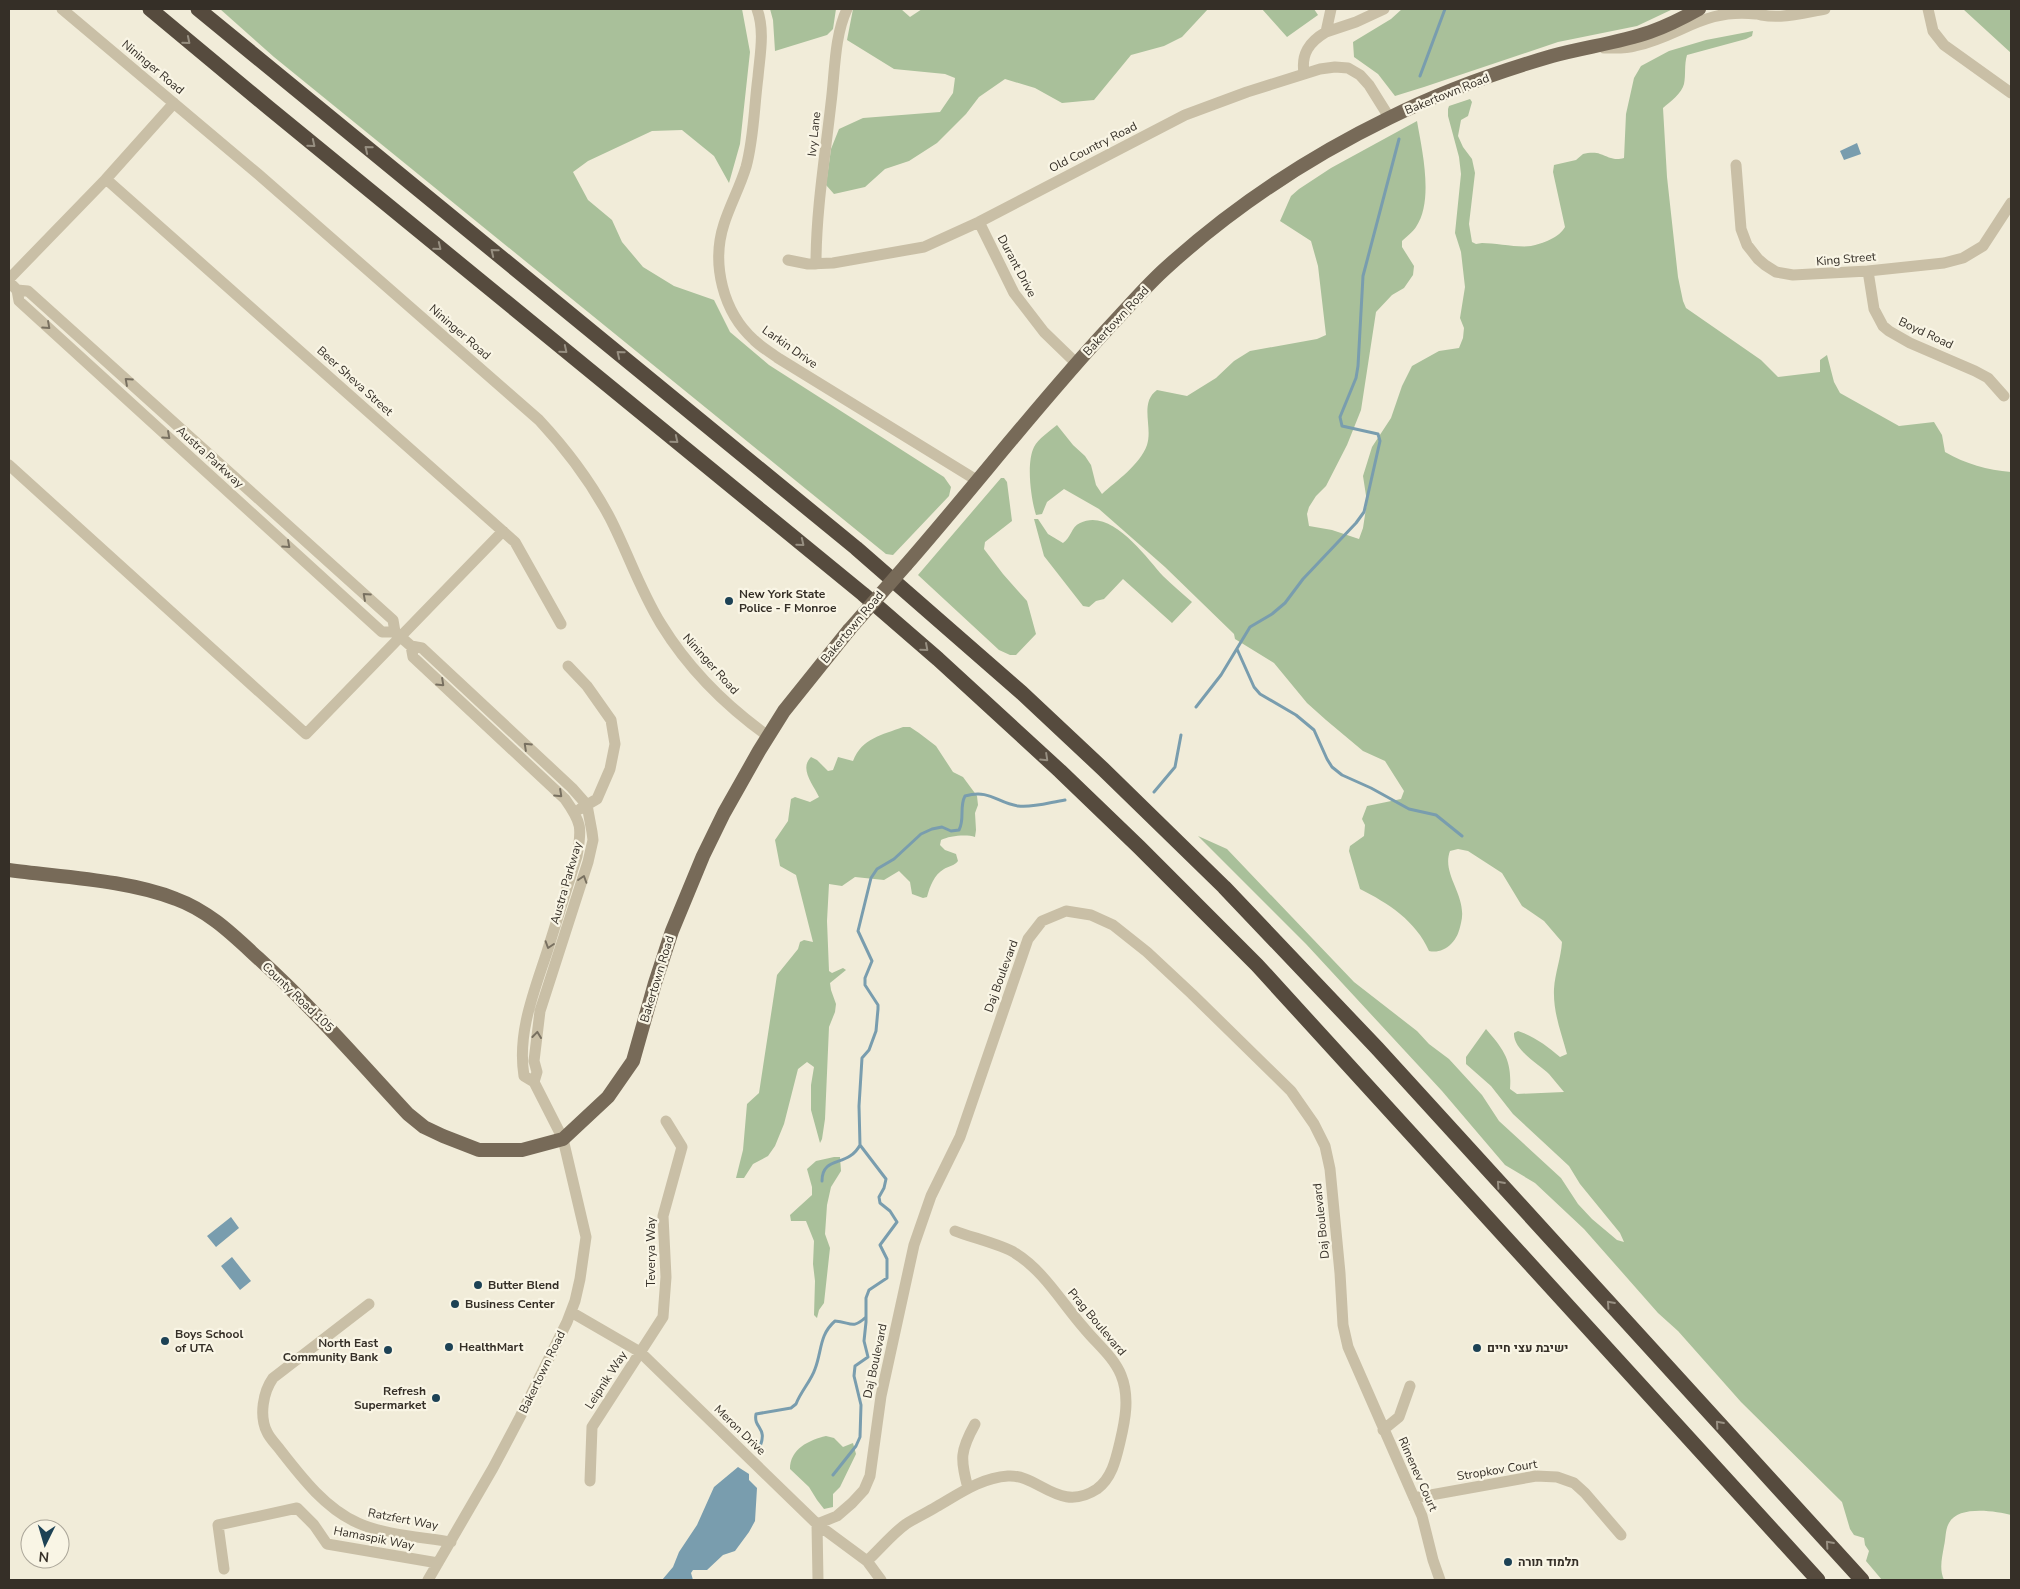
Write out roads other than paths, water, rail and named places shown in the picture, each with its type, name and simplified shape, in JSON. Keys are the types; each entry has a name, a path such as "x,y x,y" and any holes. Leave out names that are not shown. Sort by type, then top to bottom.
{"highway":[{"path":"150,9 268,108 863,594 938,659 1060,771 1173,880 1288,999 1818,1580"},
{"path":"198,9 856,548 1070,737 1184,847 1319,987 1862,1580"}],"main road":[{"name":"Bakertown Road","path":"563,1139 608,1097 633,1061 662,960 683,902 714,834 768,736 800,690 848,630 978,481 1076,363 1164,269 1226,218 1292,173 1389,118 1471,83 1553,56 1655,30 1699,9"},
{"name":"County Road 105","path":"9,870 148,890 176,898 198,909 220,923 310,1007 408,1114 424,1127 479,1150 522,1150 563,1139"}],"street":[{"name":"Nininger Road","path":"62,9 258,174 508,391 554,436 577,464 599,499 651,606 672,640 716,693 768,736"},
{"name":"Larkin Drive","path":"757,9 762,37 749,157 723,227 718,256 721,282 728,304 753,340 778,358 978,481"},
{"name":"Ivy Lane","path":"816,264 818,225 840,29 847,9"},
{"path":"1326,32 1332,9"},
{"path":"1304,73 1303,62 1305,52 1313,41 1326,32 1384,9"},
{"path":"1796,9 1810,12"},
{"path":"1594,47 1634,47 1706,17 1732,12 1751,11 1772,16 1825,9"},
{"path":"1928,9 1933,31 1944,45 2011,93"},
{"name":"Old Country Road","path":"788,260 816,264 855,260 924,247 979,222 1185,115 1236,95 1304,73 1335,67 1354,70 1369,85 1389,118"},
{"path":"12,284 174,103"},
{"name":"King Street","path":"1736,165 1741,229 1747,245 1765,266 1776,272 1802,276 1944,263 1970,256 1983,246 2006,222 2011,203"},
{"name":"Beer Sheva Street","path":"106,179 503,531 514,542 561,624"},
{"name":"Durant Drive","path":"979,222 1014,293 1044,332 1076,363"},
{"name":"Boyd Road","path":"1868,271 1872,301 1879,318 1889,331 1910,344 1976,370 1988,378 2004,396"},
{"name":"Austra Parkway","path":"12,284 19,301 382,632 397,635 411,646 422,648 572,788 586,805 593,840 588,862 540,1011 534,1061 538,1072 534,1082"},
{"path":"9,465 306,734 397,635 503,531"},
{"name":"Austra Parkway","path":"411,646 413,657 565,799 579,821 581,835 577,856 528,1010 523,1039 522,1061 524,1076 534,1082 563,1139"},
{"path":"568,666 587,686 611,720 615,744 610,769 597,799 575,812"},
{"name":"Daj Boulevard","path":"817,1524 837,1516 852,1503 864,1490 870,1476 881,1396 914,1246 932,1196 960,1137 1028,939 1042,921 1066,911 1091,915 1113,924 1147,952 1278,1077 1291,1091 1314,1124 1325,1146 1330,1169 1340,1274 1342,1325 1348,1347 1383,1430"},
{"name":"Teverya Way","path":"640,1352 663,1317 666,1277 663,1216 682,1148 666,1121"},
{"name":"Bakertown Road","path":"428,1580 520,1417 571,1312 580,1278 586,1237 563,1139"},
{"name":"Prag Boulevard","path":"867,1561 906,1525 980,1482 1010,1476 1026,1479 1062,1496 1076,1496 1094,1490 1102,1485 1110,1473 1122,1432 1126,1400 1121,1374 1114,1362 1083,1328 1042,1276 1015,1252 955,1231"},
{"name":"Ratzfert Way","path":"369,1304 273,1378 267,1387 264,1400 267,1432 297,1472 333,1509 358,1524 376,1530 451,1542"},
{"name":"Meron Drive","path":"571,1312 640,1352 817,1524 867,1561 881,1580"},
{"name":"Leipnik Way","path":"590,1481 592,1427 640,1352"},
{"name":"Rimenev Court","path":"1410,1386 1399,1417 1383,1430 1422,1516 1440,1580"},
{"path":"968,1488 962,1454 964,1444 974,1424"},
{"name":"Stropkov Court","path":"1414,1498 1536,1476 1557,1477 1574,1483 1580,1488 1621,1535"},
{"name":"Hamaspik Way","path":"224,1569 218,1525 297,1508 314,1525 327,1544 438,1563"},
{"path":"817,1524 818,1580"}],"water":[{"path":"1857,143 1861,154 1844,160 1840,151"},
{"path":"231,1217 239,1228 216,1247 207,1236"},
{"path":"232,1257 251,1281 240,1290 221,1266"},
{"path":"738,1467 749,1474 749,1480 757,1488 755,1521 749,1532 735,1551 723,1555 707,1570 693,1570 691,1573 693,1580 662,1580 673,1567 679,1552 697,1525 714,1487"}],"waterway":[{"path":"1420,76 1445,9"},
{"path":"1196,707 1221,675 1250,627 1272,614 1285,603 1303,579 1364,512 1380,441 1378,434 1342,426 1340,417 1356,378 1363,276 1399,139"},
{"path":"1237,649 1254,687 1260,694 1296,715 1314,730 1332,767 1342,775 1371,788 1409,809 1436,815 1462,836"},
{"path":"1154,792 1175,767 1181,735"},
{"path":"833,1475 856,1446 860,1437 861,1405 854,1376 855,1366 868,1357 864,1341 866,1298 869,1290 887,1278 887,1259 880,1245 897,1222 890,1211 880,1203 879,1197 886,1179 860,1145 859,1106 862,1058 869,1050 876,1031 878,1009 878,1005 865,985 865,978 872,961 858,931 871,878 877,869 894,859 921,834 942,827 951,831 959,830 962,822 962,804 965,796 974,794 987,795 1018,806 1036,806 1065,800"},
{"path":"822,1181 826,1168 849,1157 860,1145"},
{"path":"758,1451 762,1433 757,1423 756,1414 791,1408 796,1404 813,1373 823,1338 830,1326 835,1321 854,1324 866,1317"}],"place":[{"name":"New York State Police - F Monroe","path":"729,601"},
{"name":"Butter Blend","path":"478,1285"},
{"name":"Business Center","path":"455,1304"},
{"name":"Boys School of UTA","path":"165,1341"},
{"name":"HealthMart","path":"449,1347"},
{"name":"ישיבת עצי חיים","path":"1477,1348"},
{"name":"North East Community Bank","path":"388,1350"},
{"name":"Refresh Supermarket","path":"436,1398"},
{"name":"תלמוד תורה","path":"1508,1562"}]}
